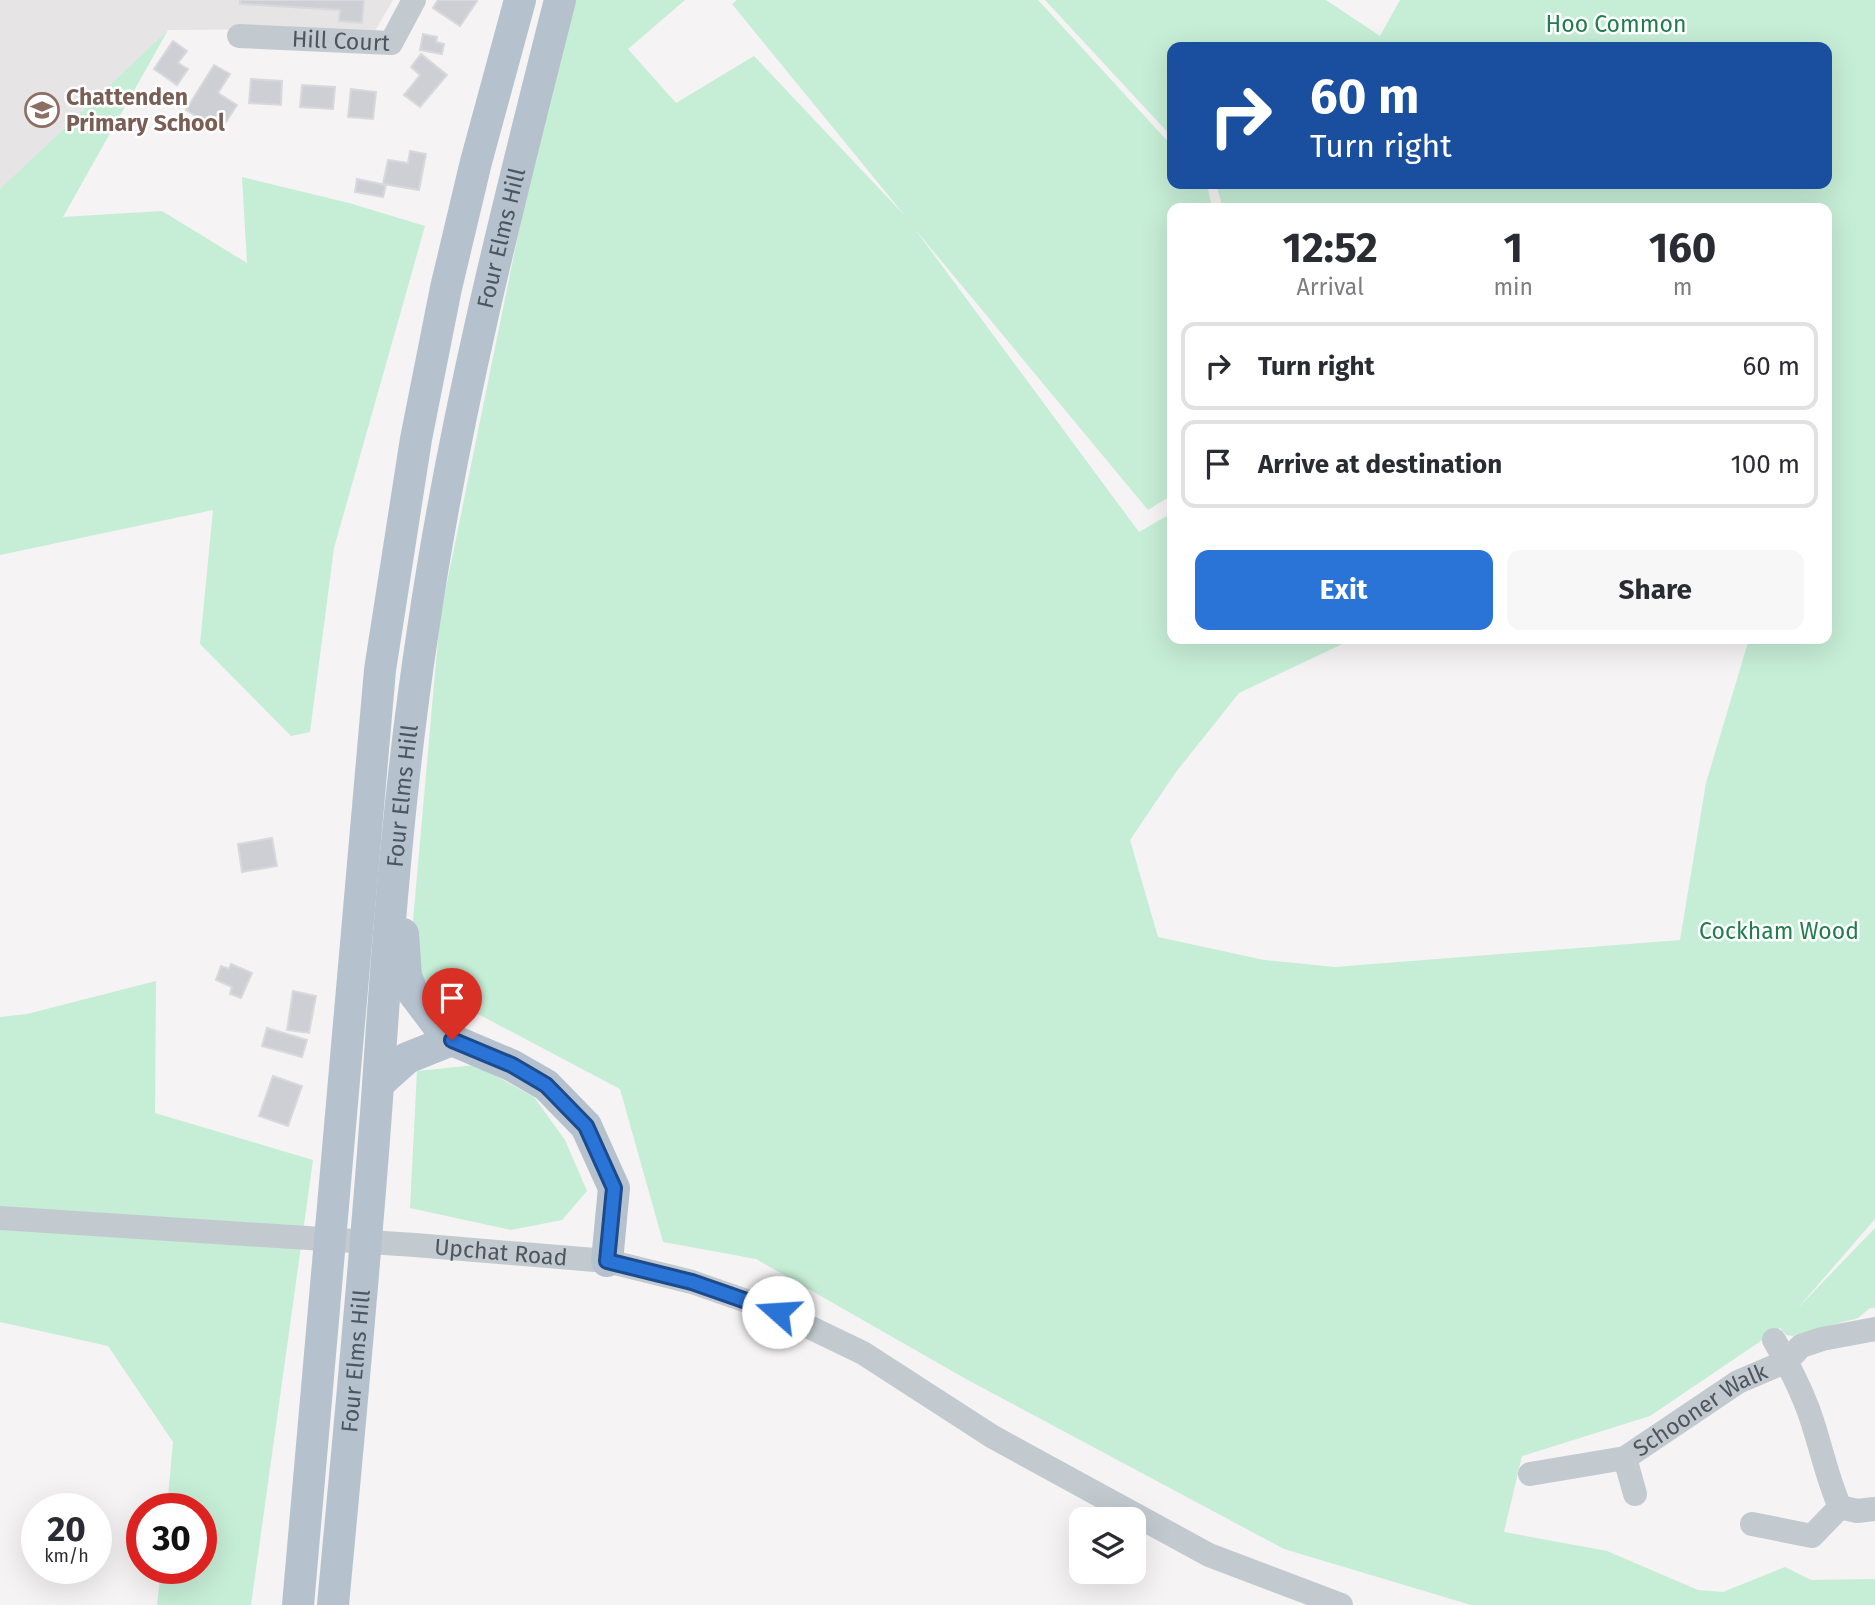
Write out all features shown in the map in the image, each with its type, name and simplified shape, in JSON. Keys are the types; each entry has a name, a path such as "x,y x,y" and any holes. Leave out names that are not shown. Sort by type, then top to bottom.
{"main road":[{"name":"Four Elms Hill","path":"298,1605 380,670 416,439 446,288 476,162 520,0"},
{"name":"Four Elms Hill","path":"333,1605 382,1010 422,632 440,520 487,295 560,0"},
{"path":"396,863 406,976 420,1004 452,1040 512,1065 546,1085 586,1126 614,1188 607,1261"},
{"path":"378,1084 407,1058 452,1040"}],"street":[{"name":"Hill Court","path":"239,36 391,43 414,0"},
{"name":"Upchat Road","path":"0,1218 415,1245 607,1261 692,1282 778,1312 863,1353 993,1437 1209,1555 1341,1605"},
{"path":"1780,1351 1822,1339 1875,1329"},
{"name":"Schooner Walk","path":"1530,1474 1625,1458 1780,1351 1807,1408 1840,1507"},
{"path":"1625,1458 1635,1494"},
{"path":"1752,1524 1812,1536 1840,1507 1857,1511 1875,1509"}],"shaded area":[{"name":"Chattenden Primary School","path":"0,0 393,0 375,31 168,30 0,189"}],"green space":[{"path":"566,0 685,0 628,49 676,103 754,56 906,217 732,4 737,0 1038,0 1167,141 1167,189 1208,189 1211,203 1167,203 1167,498 1148,510 914,228 1139,532 1167,516 1167,644 1342,644 1239,693 1176,772 1130,840 1158,937 1264,960 1335,967 1680,940 1706,783 1748,644 1832,644 1832,203 1222,203 1217,189 1832,189 1832,42 1167,42 1167,132 1045,0 1326,0 1380,36 1400,0 1875,0 1875,1219 1797,1309 1875,1228 1875,1308 1870,1308 1858,1318 1792,1336 1786,1335 1780,1328 1650,1416 1522,1456 1504,1532 1607,1551 1698,1590 1723,1592 1785,1567 1811,1580 1875,1579 1875,1605 1471,1605 1284,1549 966,1379 756,1259 663,1242 620,1089 408,977 440,617"},
{"path":"168,30 63,217 162,211 247,263 242,177 349,203 425,226 334,548 310,732 291,736 200,644 213,510 0,555 0,189"},
{"path":"156,981 155,1113 313,1160 251,1605 157,1605 159,1584 217,1584 217,1493 168,1493 173,1442 108,1346 0,1322 0,1017 27,1014"},
{"path":"476,1065 534,1097 565,1140 587,1191 562,1220 511,1230 410,1208 417,1071"}],"building":[{"path":"240,0 364,0 362,23 339,21 340,10 240,4"},
{"path":"438,0 477,1 460,26 433,8"},
{"path":"423,34 437,37 436,42 444,44 442,54 420,50"},
{"path":"173,41 187,51 178,63 188,69 177,85 154,69"},
{"path":"421,54 447,75 420,107 404,95 420,75 411,67"},
{"path":"214,65 230,74 218,93 237,105 226,122 217,116 211,125 186,110"},
{"path":"251,79 282,81 281,105 249,103"},
{"path":"302,85 335,87 333,109 300,107"},
{"path":"351,89 376,92 373,119 348,117"},
{"path":"410,151 426,154 419,190 383,184 388,160 408,163"},
{"path":"357,179 386,185 383,197 355,192"},
{"path":"272,838 277,866 242,872 238,844"},
{"path":"231,964 252,973 241,998 230,994 232,987 216,980 221,966 229,969"},
{"path":"293,991 316,996 309,1033 287,1030"},
{"path":"267,1028 307,1040 302,1057 262,1046"},
{"path":"273,1076 302,1086 288,1126 259,1116"}],"place":[{"name":"Chattenden Primary School","path":"42,110"}],"route":[{"path":"452,1040 512,1065 546,1085 586,1126 614,1188 607,1261 692,1282 778,1312"}],"park label":[{"name":"Hoo Common","path":"1616,24"},
{"name":"Cockham Wood","path":"1779,931"}]}
